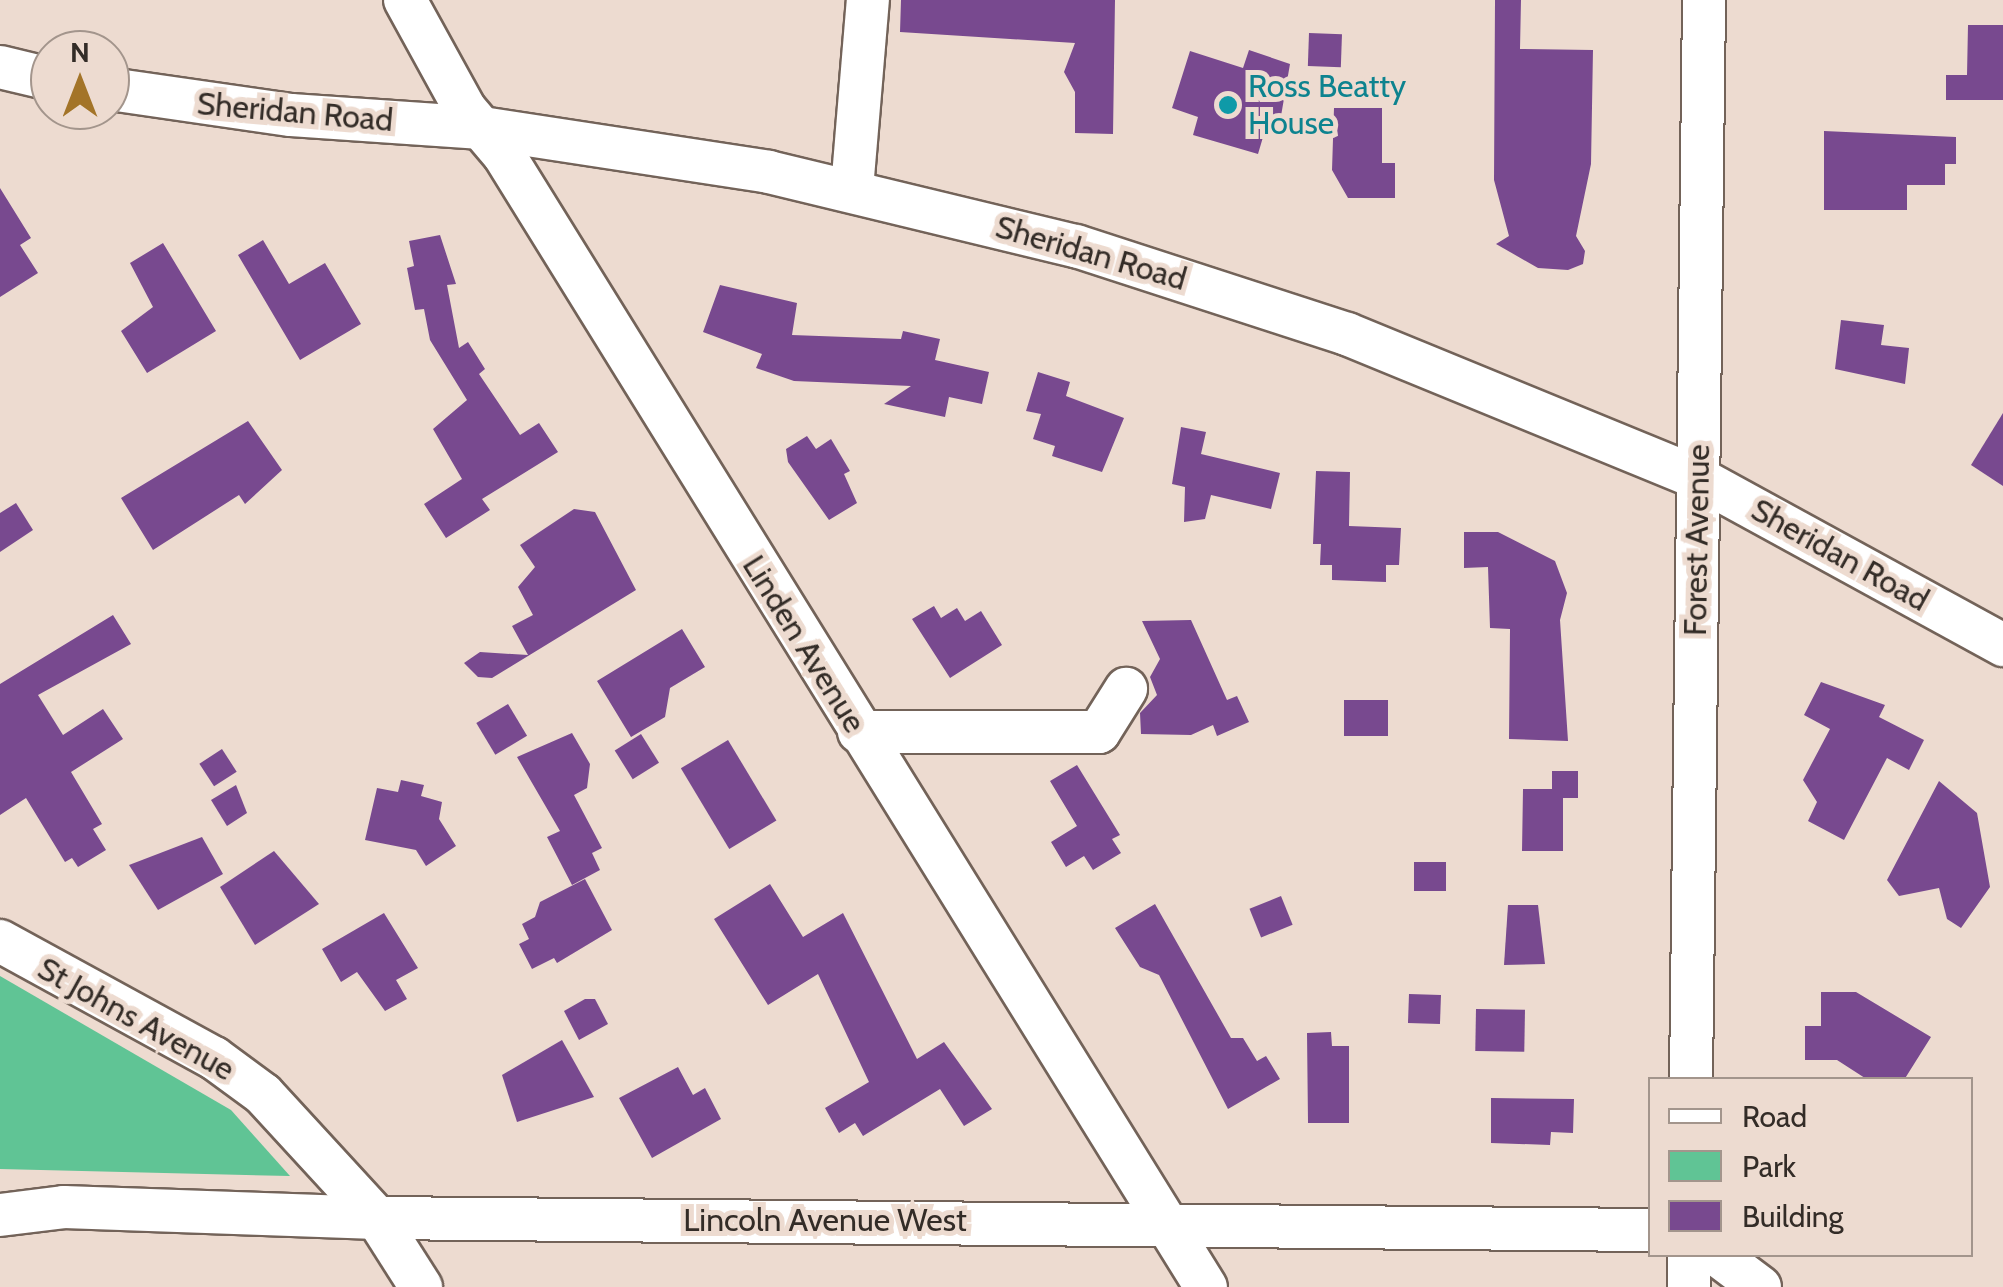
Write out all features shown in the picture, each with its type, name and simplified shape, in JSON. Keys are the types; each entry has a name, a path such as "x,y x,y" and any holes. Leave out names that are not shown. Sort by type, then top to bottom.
{"street":[{"name":"Linden Avenue","path":"404,0 1206,1287"},
{"path":"852,190 868,0"},
{"name":"Forest Avenue","path":"1691,1077 1704,0"},
{"path":"0,67 30,74"},
{"name":"Sheridan Road","path":"130,92 291,115 482,128 852,190 1209,286 1497,392 1698,478 2003,645"},
{"path":"859,732 1100,732 1126,689"},
{"name":"St Johns Avenue","path":"0,941 214,1058 290,1119 378,1218 421,1287"},
{"name":"Lincoln Avenue West","path":"0,1214 64,1207 378,1218 1648,1230"},
{"path":"1689,1287 1690,1257"},
{"path":"1720,1257 1760,1287"}],"green space":[{"path":"0,976 231,1110 290,1176 0,1169"}],"building":[{"path":"901,0 1115,0 1113,134 1075,133 1075,92 1064,72 1075,43 900,32"},
{"path":"1495,0 1521,0 1520,49 1593,50 1591,164 1576,236 1585,251 1583,264 1568,270 1538,268 1496,244 1509,236 1494,180"},
{"path":"1968,25 2003,25 2003,100 1946,100 1946,75 1967,75"},
{"path":"1309,33 1342,34 1341,67 1308,66"},
{"name":"Ross Beatty House","path":"1249,50 1290,64 1281,116 1266,127 1258,154 1193,135 1198,117 1172,108 1190,51 1243,68"},
{"path":"1334,108 1382,108 1382,163 1395,163 1395,198 1348,198 1332,170"},
{"path":"1824,131 1956,137 1956,164 1945,164 1945,185 1907,185 1907,210 1824,210"},
{"path":"0,188 31,238 20,245 38,273 0,297"},
{"path":"440,235 456,284 447,285 459,348 468,342 485,369 479,374 520,435 539,423 558,452 482,499 490,510 446,538 424,504 462,479 433,429 467,400 430,340 424,309 415,310 407,268 414,266 409,241"},
{"path":"263,240 289,284 325,263 361,324 300,360 238,255"},
{"path":"163,243 216,331 147,373 121,331 153,307 130,263"},
{"path":"720,285 797,303 792,335 901,339 903,331 940,339 935,360 989,372 982,404 949,397 945,417 884,404 911,386 794,381 756,368 762,354 703,332"},
{"path":"1841,320 1884,325 1881,345 1909,348 1905,384 1835,369"},
{"path":"1038,372 1070,382 1066,396 1124,418 1102,472 1052,456 1055,446 1033,439 1041,414 1026,411"},
{"path":"2003,413 2003,486 1971,465"},
{"path":"248,421 282,470 245,504 239,495 153,550 121,498"},
{"path":"1181,427 1206,432 1201,454 1280,473 1271,509 1211,495 1205,519 1184,522 1185,487 1172,484"},
{"path":"807,436 816,449 831,439 850,471 844,474 857,503 829,520 788,462 786,449"},
{"path":"1316,471 1350,472 1349,526 1401,528 1399,565 1386,565 1386,582 1332,580 1332,565 1320,565 1321,544 1313,544"},
{"path":"16,503 33,530 0,552 0,513"},
{"path":"574,509 595,512 636,590 492,678 478,677 464,663 480,652 528,655 512,626 533,615 518,587 535,567 520,545"},
{"path":"1464,532 1498,532 1555,561 1567,593 1560,620 1568,741 1509,739 1510,629 1490,628 1488,567 1464,568"},
{"path":"934,606 941,618 957,608 965,621 981,611 1002,645 950,678 912,619"},
{"path":"113,615 131,644 38,695 63,735 103,709 123,739 71,772 102,824 93,829 106,850 78,867 72,858 65,862 26,798 0,815 0,684"},
{"path":"1191,620 1227,700 1237,696 1249,722 1217,736 1213,725 1191,735 1141,734 1140,713 1157,695 1150,677 1160,659 1142,621"},
{"path":"682,629 705,667 670,688 665,717 631,737 597,681"},
{"path":"1821,682 1885,705 1879,717 1924,740 1909,770 1887,758 1844,840 1808,821 1817,802 1803,780 1830,729 1804,715"},
{"path":"1344,700 1388,700 1388,736 1344,736"},
{"path":"508,704 527,736 495,755 476,723"},
{"path":"572,733 590,764 587,788 574,795 602,848 592,853 600,870 572,885 547,837 560,831 517,757"},
{"path":"641,734 659,763 633,779 615,750"},
{"path":"728,740 776,821 729,849 681,768"},
{"path":"222,749 237,772 214,786 199,764"},
{"path":"1077,765 1120,835 1112,839 1121,853 1093,870 1084,856 1066,867 1051,842 1077,826 1050,781"},
{"path":"1552,771 1578,771 1578,798 1563,798 1563,851 1522,851 1523,789 1552,789"},
{"path":"401,780 424,785 421,796 442,802 439,819 456,846 426,866 416,850 365,840 377,788 398,792"},
{"path":"1939,781 1977,813 1990,887 1961,928 1947,919 1939,888 1899,896 1887,880"},
{"path":"236,785 247,813 227,826 211,800"},
{"path":"202,837 223,874 158,910 129,865"},
{"path":"274,851 319,904 255,945 220,887"},
{"path":"1414,862 1446,862 1446,891 1414,891"},
{"path":"585,879 612,930 557,963 554,958 532,969 519,944 529,939 522,924 535,917 540,902"},
{"path":"770,884 803,937 843,913 917,1059 944,1042 992,1109 964,1126 940,1089 863,1136 855,1123 839,1133 825,1108 869,1082 818,974 768,1005 714,919"},
{"path":"1281,896 1293,925 1261,937 1249,909"},
{"path":"1155,904 1231,1038 1243,1038 1257,1061 1266,1056 1280,1079 1228,1109 1159,975 1140,967 1115,928"},
{"path":"1508,905 1538,905 1545,964 1504,965"},
{"path":"384,913 418,968 396,980 407,999 385,1011 357,972 341,982 322,949"},
{"path":"1821,992 1856,992 1931,1037 1906,1077 1863,1077 1837,1060 1805,1060 1805,1026 1821,1026"},
{"path":"1409,994 1441,995 1440,1024 1408,1023"},
{"path":"585,999 595,999 608,1024 579,1040 564,1011"},
{"path":"1476,1009 1525,1010 1524,1052 1475,1051"},
{"path":"1331,1032 1332,1046 1349,1046 1349,1123 1308,1123 1307,1033"},
{"path":"562,1040 594,1097 517,1122 502,1075"},
{"path":"678,1067 693,1095 705,1088 721,1119 652,1158 619,1098"},
{"path":"1491,1098 1574,1099 1573,1133 1551,1132 1550,1145 1491,1143"}],"place":[{"name":"Ross Beatty House","path":"1228,105"}]}
